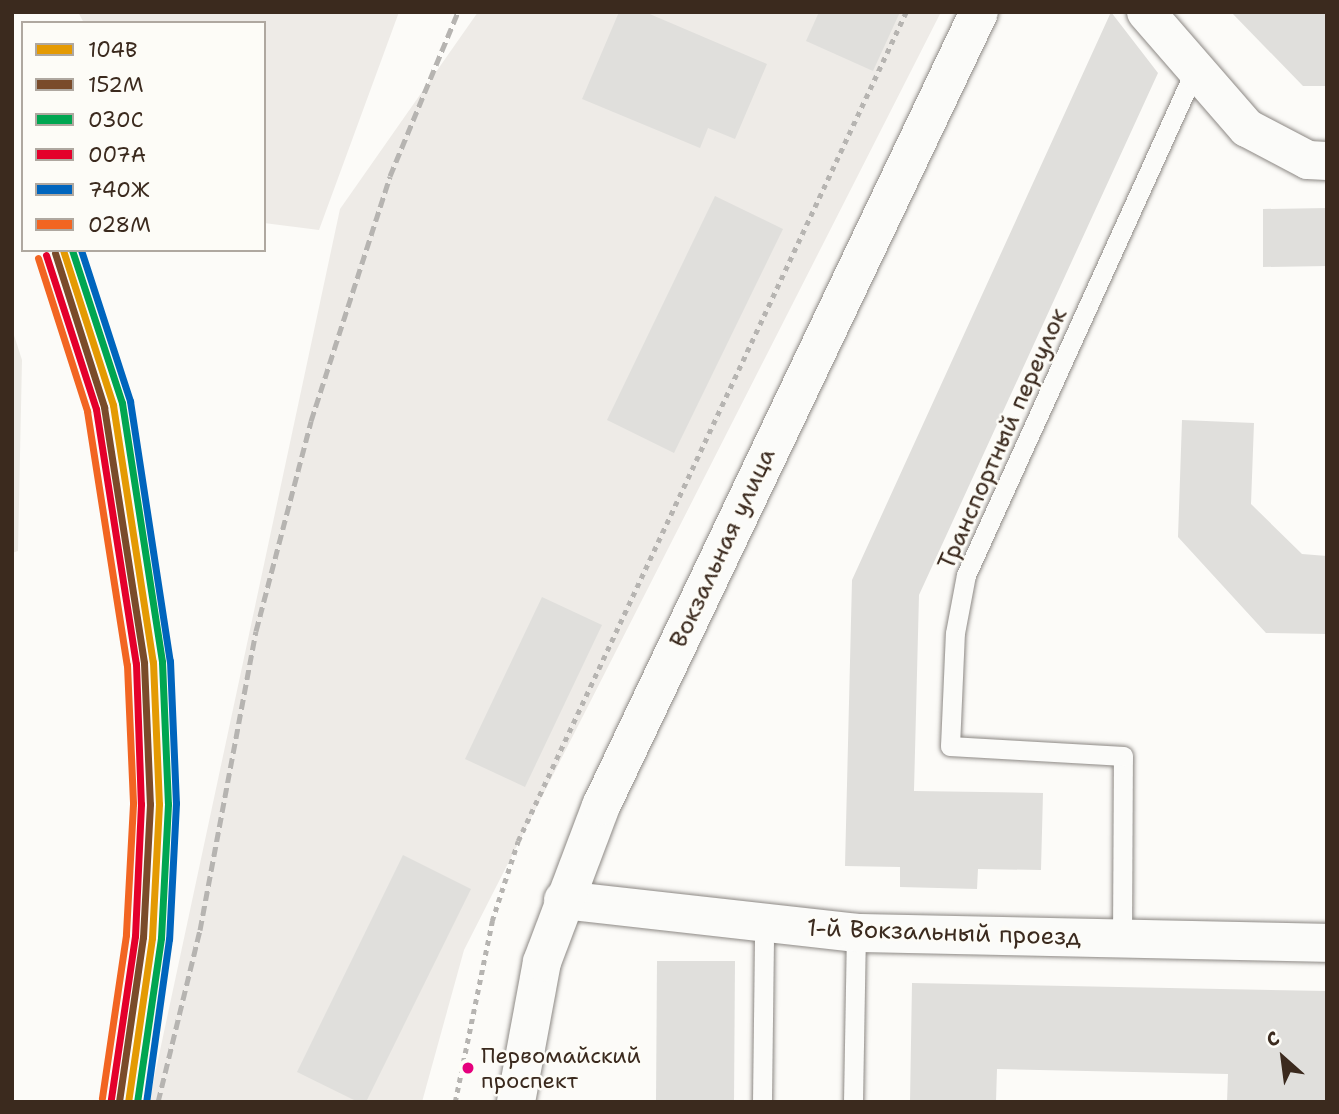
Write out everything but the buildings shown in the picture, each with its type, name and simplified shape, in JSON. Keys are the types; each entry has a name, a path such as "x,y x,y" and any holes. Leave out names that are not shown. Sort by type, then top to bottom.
{"main road":[{"name":"Вокзальная улица","path":"516,1102 542,962 563,900 612,782 979,12"},
{"path":"1146,12 1247,128 1308,160 1327,161"},
{"name":"1-й Вокзальный проезд","path":"563,900 764,926 856,933 1327,943"}],"lane":[{"name":"Транспортный переулок","path":"1122,938 1123,755 950,746 955,633 967,575 1195,70"},
{"path":"762,1102 764,926"},
{"path":"853,1102 856,933"}],"path":[{"path":"455,1102 492,921 518,841 906,12"}],"shaded area":[{"path":"78,12 399,12 319,230 266,223 266,21 83,21"},
{"path":"478,12 941,12 464,950 422,1102 149,1102 340,209"},
{"path":"12,329 22,360 18,551 12,553"}],"railway":[{"path":"158,1102 200,930 256,631 311,421 390,176 458,12"}],"transit line":[{"name":"104В","path":"64,252 113,405 153,662 159,804 152,938 128,1102"},
{"name":"030C","path":"73,252 122,403 162,662 168,804 161,938 137,1102"},
{"name":"740Ж","path":"82,252 130,401 170,661 176,803 169,939 146,1102"},
{"name":"152М","path":"55,253 104,407 144,663 150,804 143,937 119,1101"},
{"name":"007А","path":"46,255 96,409 136,664 141,804 135,936 111,1099"},
{"name":"028М","path":"38,258 87,411 127,665 133,804 126,935 102,1098"}],"place":[{"name":"Первомайский проспект","path":"468,1068"}]}
